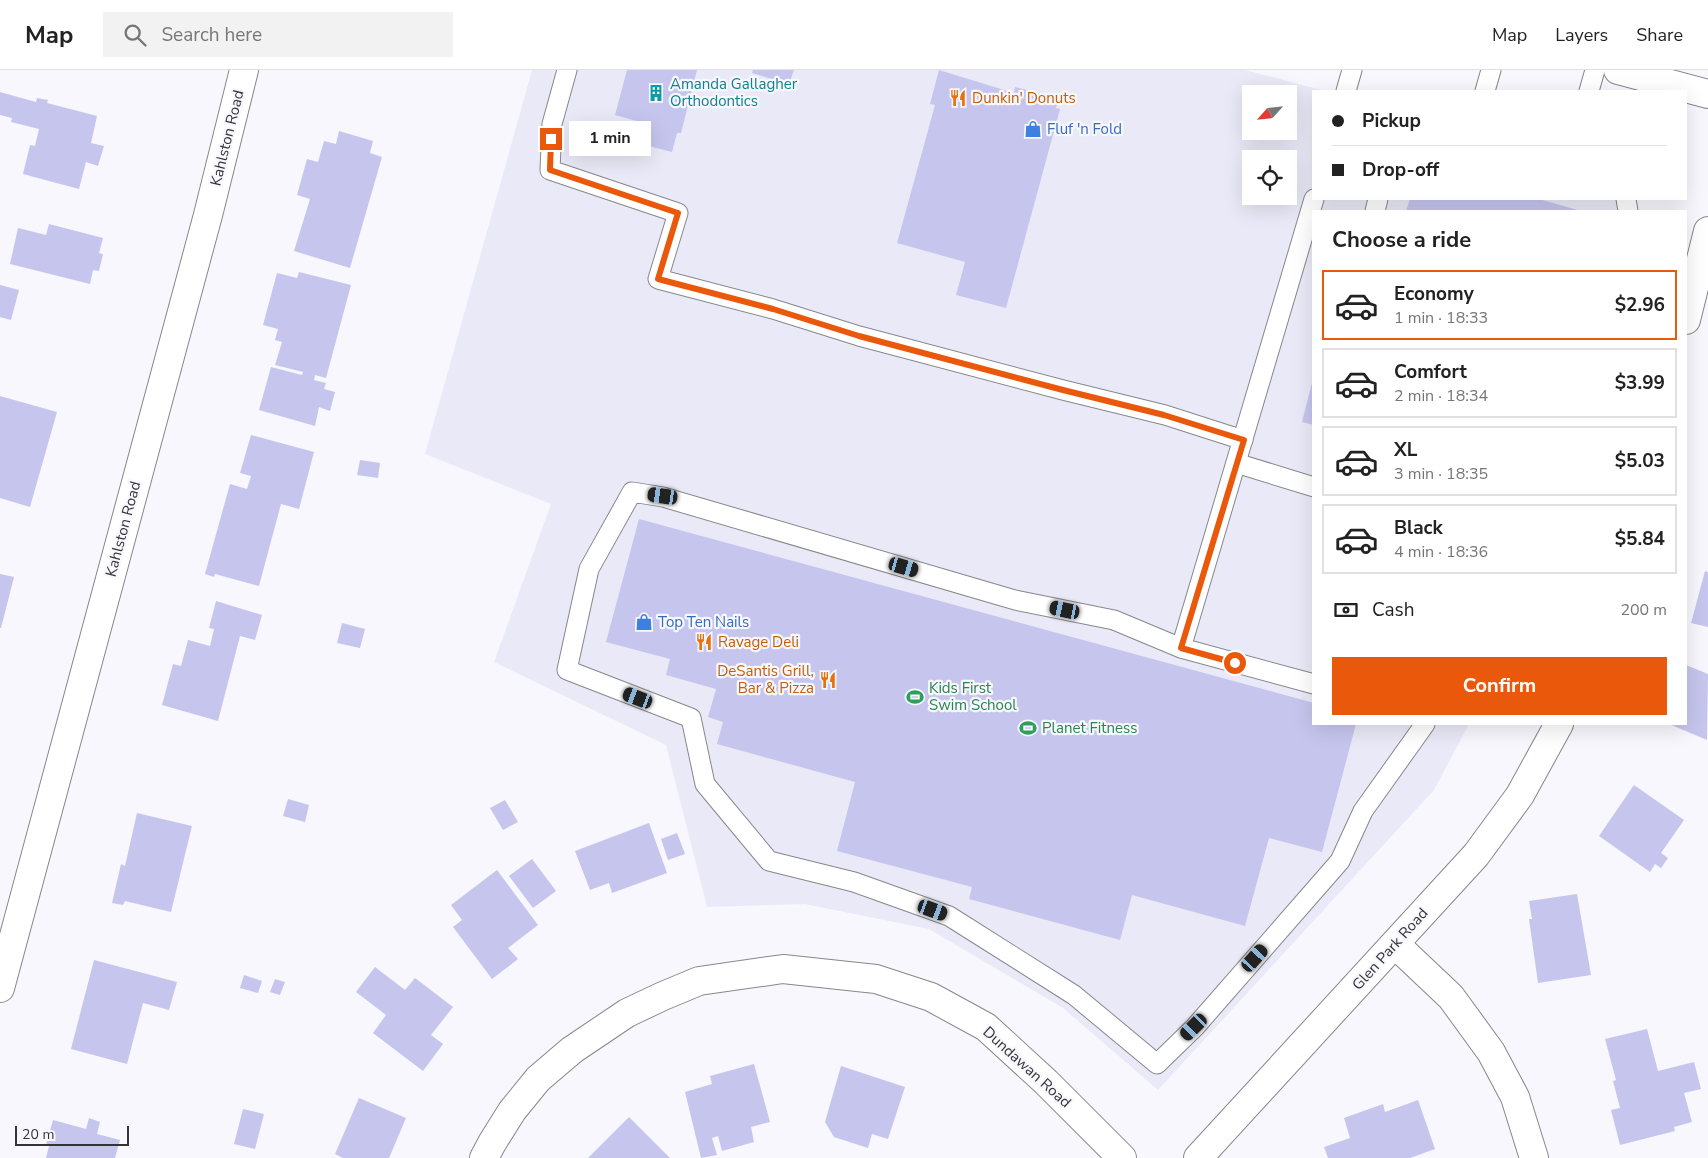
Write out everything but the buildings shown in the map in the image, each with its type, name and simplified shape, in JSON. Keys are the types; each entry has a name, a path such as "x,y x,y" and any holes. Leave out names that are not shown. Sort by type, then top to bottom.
{"main road":[{"name":"Kahlston Road","path":"0,988 206,225 244,70"},
{"path":"1618,70 1708,94"},
{"path":"1687,316 1708,231"},
{"name":"Glen Park Road","path":"1198,1158 1482,847 1520,795 1557,725"},
{"path":"1395,944 1451,997 1490,1052 1515,1097 1534,1158"},
{"name":"Dundawan Road","path":"484,1158 512,1111 538,1079 572,1050 627,1013 699,981 783,969 876,979 932,997 986,1028 1046,1082 1122,1158"}],"lane":[{"path":"567,70 552,124 550,170 678,213 658,279 773,309 859,336 1164,415 1244,440"},
{"path":"1346,90 1352,70"},
{"path":"1485,90 1491,70"},
{"path":"1589,90 1595,70"},
{"path":"1181,648 1236,463 1307,248 1312,213"},
{"path":"1236,463 1312,486"},
{"path":"1312,683 1181,648 1114,620 1015,600 663,496 632,492 589,569 567,670 691,718 705,784 769,861 854,882 949,916 1074,995 1157,1064 1194,1027 1340,861 1363,811 1424,725"}],"shaded area":[{"path":"532,70 1245,70 1321,90 1312,90 1312,200 1631,200 1628,210 1312,210 1312,725 1468,725 1434,790 1158,1090 1063,1008 929,929 805,904 707,907 666,745 494,662 551,504 425,454"}],"place":[{"name":"Amanda Gallagher Orthodontics","path":"656,93"},
{"name":"Dunkin' Donuts","path":"958,98"},
{"name":"Fluf 'n Fold","path":"1033,129"},
{"name":"Top Ten Nails","path":"644,622"},
{"name":"Ravage Deli","path":"704,642"},
{"name":"DeSantis Grill, Bar & Pizza","path":"828,680"},
{"name":"Kids First Swim School","path":"915,697"},
{"name":"Planet Fitness","path":"1028,728"}],"route":[{"path":"551,139 550,170 678,213 658,279 773,309 859,336 1164,415 1244,440 1181,648 1235,663"}]}
